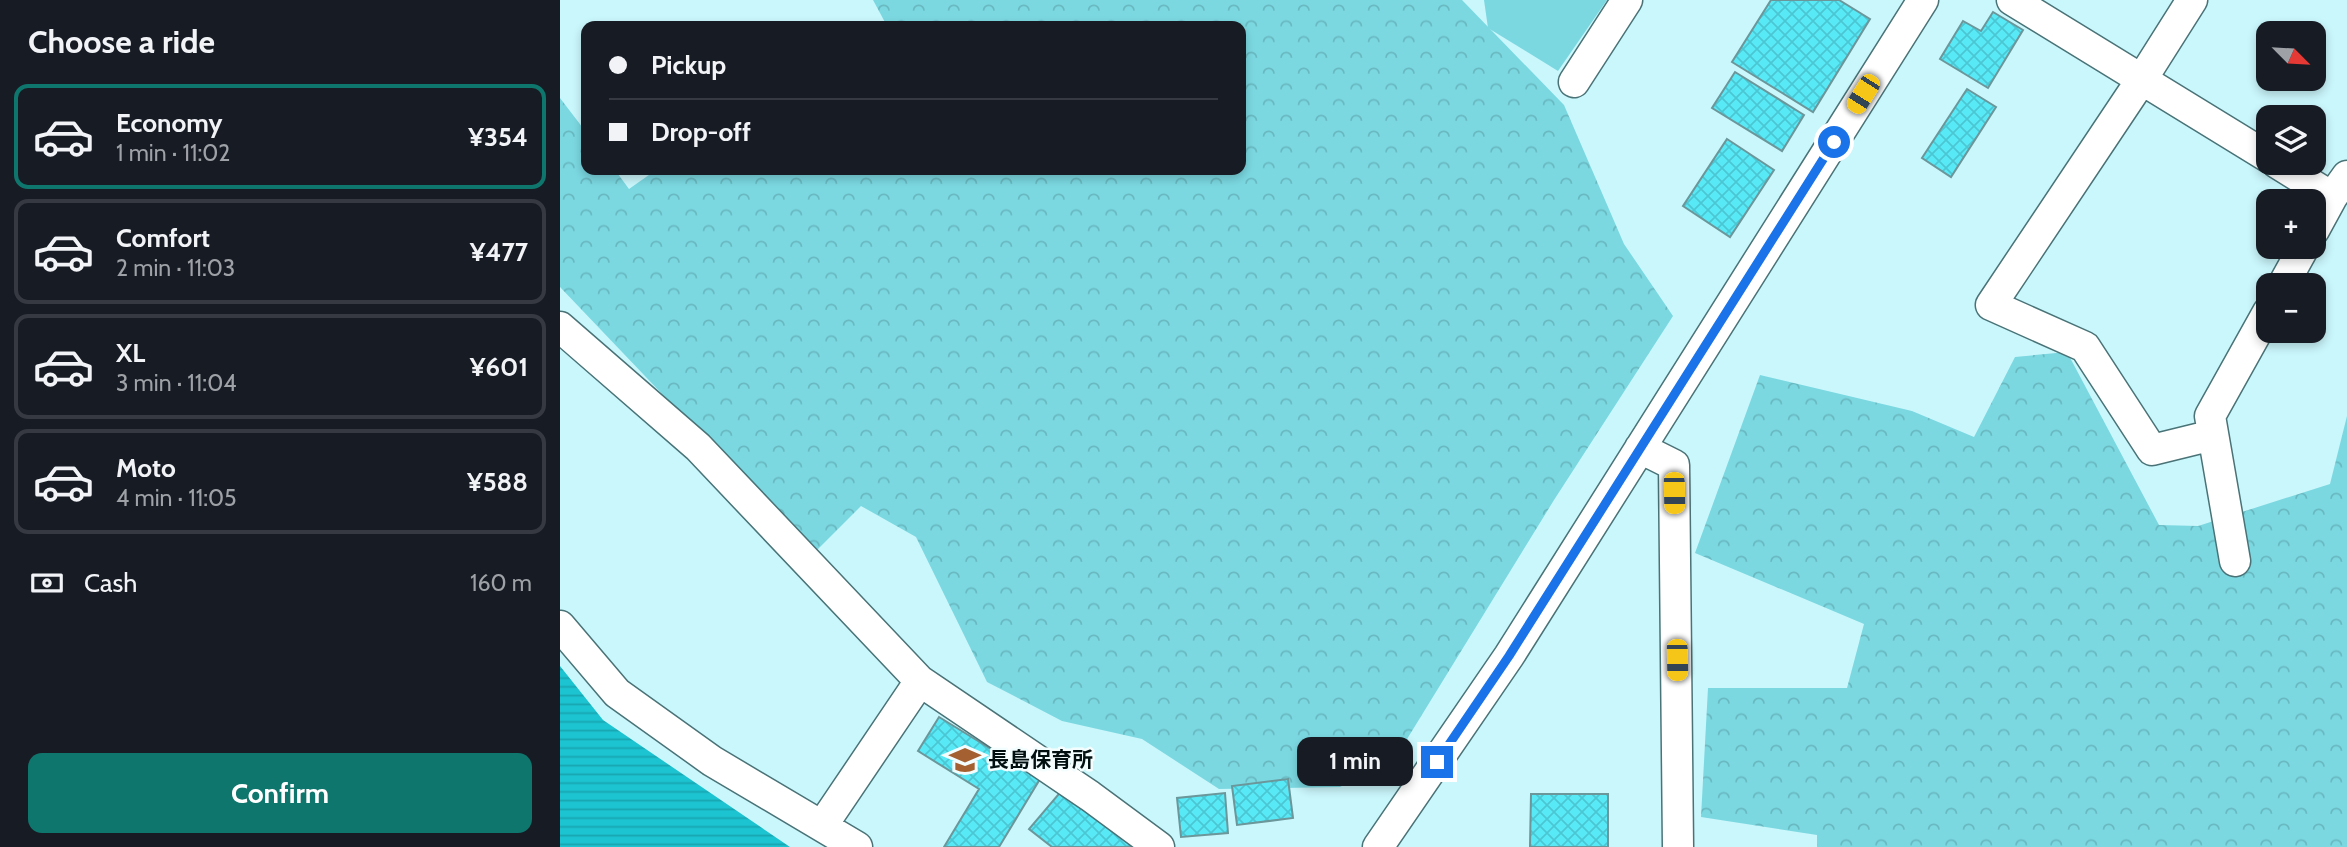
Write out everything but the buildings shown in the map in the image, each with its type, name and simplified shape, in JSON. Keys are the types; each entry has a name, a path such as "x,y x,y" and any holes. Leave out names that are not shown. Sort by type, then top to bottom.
{"street":[{"path":"1574,82 1627,0"},
{"path":"1378,847 1509,656 1923,0"},
{"path":"2012,0 2256,150"},
{"path":"2192,0 2143,79 1991,305 2085,347 2152,450 2213,435"},
{"path":"2308,175 2339,187 2326,209"},
{"path":"560,327 698,447 920,681 1090,796 1159,847"},
{"path":"2235,561 2210,416 2256,334"},
{"path":"1640,448 1674,465 1678,847"},
{"path":"560,626 617,694 712,761 857,847"},
{"path":"822,826 920,681"}],"green space":[{"path":"873,0 1462,0 1564,105 1624,244 1673,316 1554,500 1396,757 1340,787 1219,789 1142,739 1062,721 987,682 916,537 861,506 814,553 560,287 560,98 581,125 581,175 619,175 629,189 649,175 1246,175 1246,21 884,21"},
{"path":"1484,0 1607,0 1558,71 1488,28"},
{"path":"2067,352 2159,525 2198,526 2330,484 2347,416 2347,847 1817,847 1817,835 1701,817 1708,688 1847,688 1864,624 1695,553 1760,375 1912,411 1974,437 2015,357"}],"shaded area":[{"path":"560,666 603,720 790,847 560,847"}],"place":[{"name":"長島保育所","path":"965,760"}],"route":[{"path":"1437,762 1509,656 1834,142"}]}
